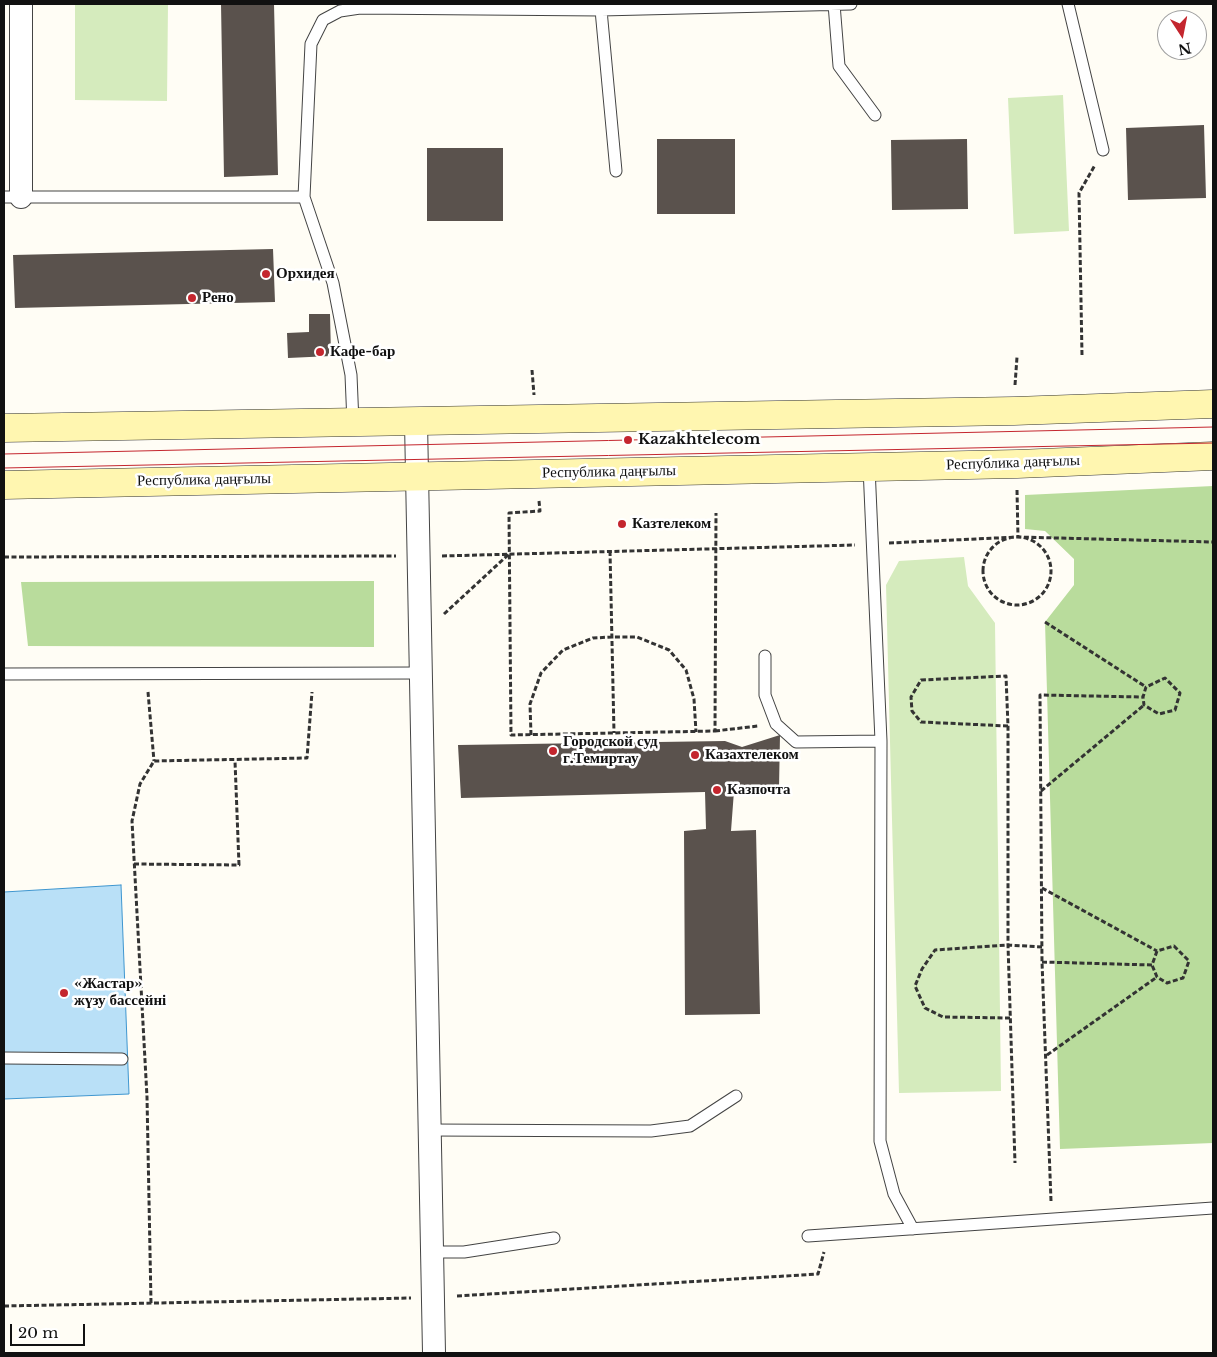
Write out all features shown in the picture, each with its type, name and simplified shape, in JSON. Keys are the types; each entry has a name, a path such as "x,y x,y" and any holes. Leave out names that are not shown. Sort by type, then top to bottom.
{"main road":[{"path":"4,428 1004,411 1213,404"},
{"name":"Республика даңғылы","path":"4,485 1017,464 1213,456"}],"street":[{"path":"12,197 21,4"},
{"path":"416,422 434,1353"}],"lane":[{"path":"834,4 840,66 875,115"},
{"path":"353,423 351,375 333,283 304,197 311,44 323,20 340,11 358,6 601,10 682,6 851,4"},
{"path":"1068,4 1104,150"},
{"path":"601,10 616,171"},
{"path":"12,197 304,197"},
{"path":"869,467 881,741 880,1141 894,1194 913,1229"},
{"path":"765,656 766,695 776,724 796,742 881,741"},
{"path":"4,674 420,673"},
{"path":"4,1058 122,1059"},
{"path":"430,1130 651,1131 690,1126 736,1096"},
{"path":"808,1236 1213,1208"},
{"path":"432,1252 464,1252 554,1238"}],"path":[{"path":"1082,355 1080,193 1104,150"},
{"path":"532,370 534,396"},
{"path":"1017,464 1018,537"},
{"path":"539,501 540,511 509,513 511,735 714,732 776,724"},
{"path":"714,732 716,514"},
{"path":"1018,537 1030,540 1044,550 1049,561 1050,577 1046,588 1039,597 1029,604 1017,606 1005,604 995,598 987,589 982,570 985,559 991,549 1000,542 1018,537"},
{"path":"4,557 418,556 716,549 1018,537 1213,542"},
{"path":"610,552 614,733"},
{"path":"420,636 509,553"},
{"path":"1045,622 1146,687"},
{"path":"531,734 530,704 541,673 563,650 593,638 612,637 637,637 669,650 686,670 694,700 696,732"},
{"path":"146,674 154,761 140,784 132,821 147,1097 151,1303"},
{"path":"154,761 235,761 307,758 313,674"},
{"path":"1008,726 921,722 912,711 910,697 920,680 1006,676 1008,726 1008,944 1015,1162"},
{"path":"1166,678 1180,693 1175,710 1159,714 1144,705 1143,696 1146,687 1166,678"},
{"path":"1052,1219 1042,962 1040,695 1143,696"},
{"path":"1040,792 1144,705"},
{"path":"134,864 239,864 235,761"},
{"path":"1042,888 1157,951 1174,946 1189,961 1183,978 1168,983 1157,977 1152,965 1157,951"},
{"path":"1010,1018 943,1017 925,1008 916,986 922,969 935,950 1008,944 1043,947"},
{"path":"1042,962 1152,965"},
{"path":"1046,1055 1157,977"},
{"path":"4,1306 433,1298 818,1274 829,1235"}],"green space":[{"path":"75,4 168,4 167,101 75,100"},
{"path":"1063,95 1069,231 1014,234 1008,98"},
{"path":"1213,486 1213,1143 1060,1149 1045,622 1074,585 1074,559 1045,531 1025,529 1025,495"},
{"path":"964,557 968,586 995,623 1001,1091 899,1093 886,585 899,561"},
{"path":"374,581 374,647 28,646 21,582"}],"water":[{"name":"«Жастар» жүзу бассейні","path":"121,885 129,1094 4,1099 4,892"}],"building":[{"path":"221,4 274,4 278,175 224,177"},
{"path":"1204,125 1206,198 1128,200 1126,128"},
{"path":"657,139 735,139 735,214 657,214"},
{"path":"967,139 968,209 892,210 891,140"},
{"path":"427,148 503,148 503,221 427,221"},
{"path":"273,249 275,302 15,308 13,255"},
{"path":"309,314 330,314 331,356 288,358 287,333 309,332"},
{"path":"780,735 779,788 734,791 731,831 756,830 760,1014 685,1015 684,831 706,829 705,792 461,798 458,745 725,741 742,747"}],"tram line":[{"path":"4,454 1213,427"},
{"path":"4,468 1213,443"}],"place":[{"name":"Орхидея","path":"266,274"},
{"name":"Рено","path":"192,298"},
{"name":"Кафе-бар","path":"320,352"},
{"name":"Kazakhtelecom","path":"628,440"},
{"name":"Казтелеком","path":"622,524"},
{"name":"Городской суд г.Темиртау","path":"553,751"},
{"name":"Казахтелеком","path":"695,755"},
{"name":"Казпочта","path":"717,790"},
{"name":"«Жастар» жүзу бассейні","path":"64,993"}]}
